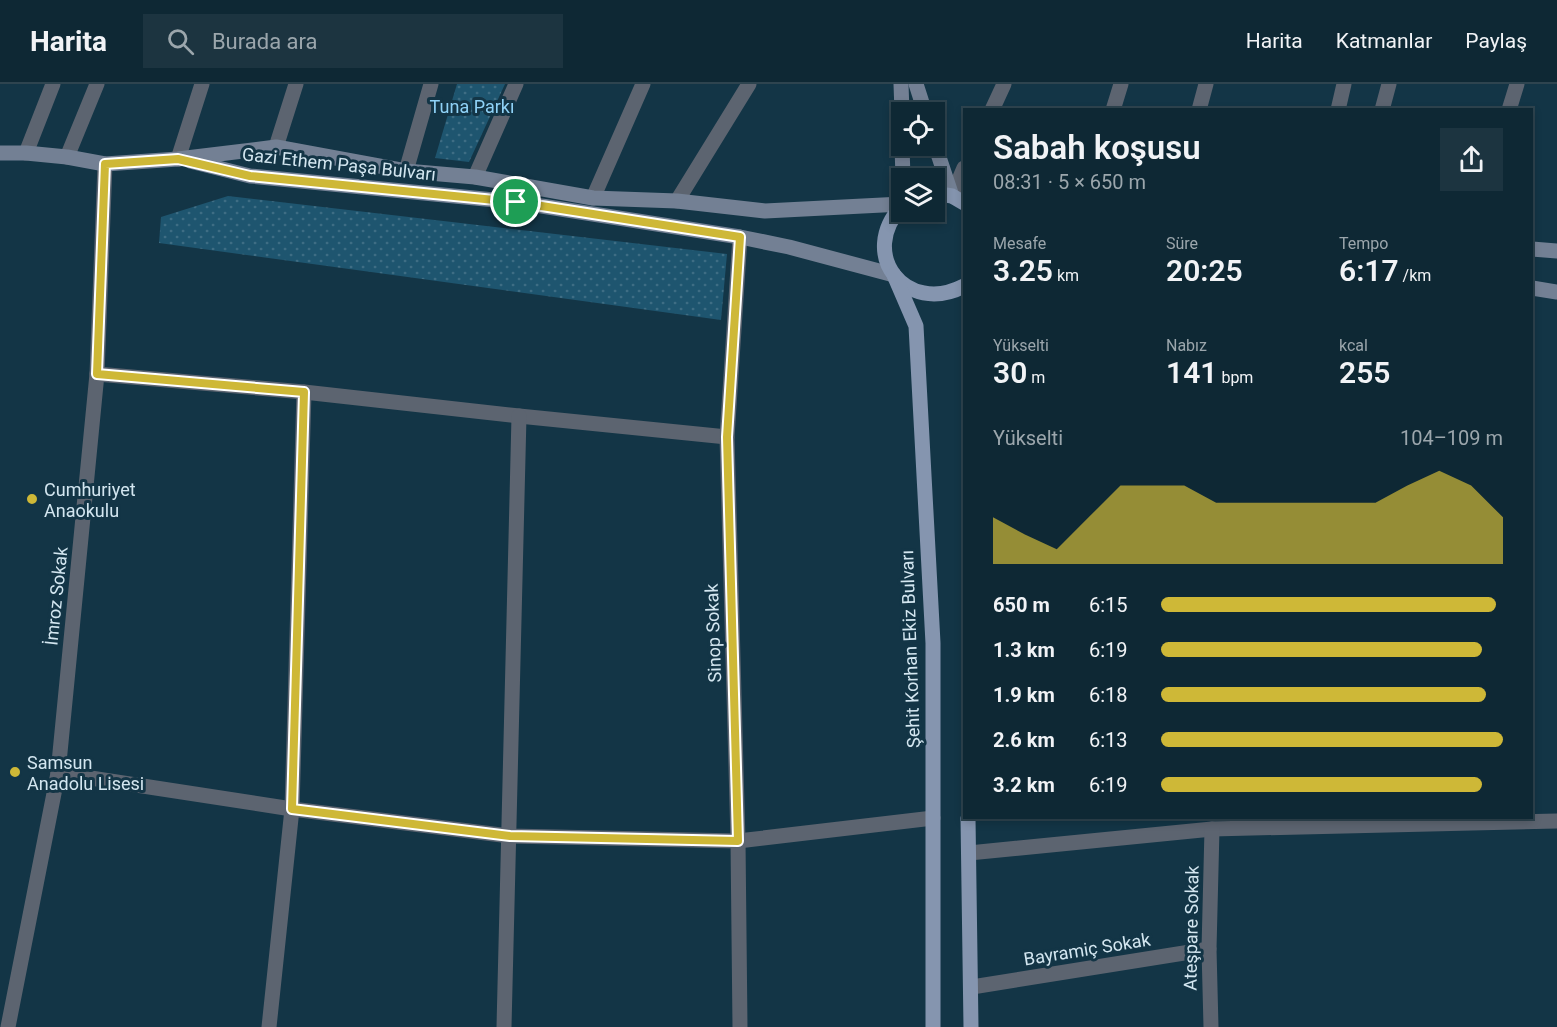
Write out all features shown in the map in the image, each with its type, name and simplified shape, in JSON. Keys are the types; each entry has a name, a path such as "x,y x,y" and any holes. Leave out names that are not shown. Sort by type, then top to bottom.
{"main road":[{"path":"901,84 902,102"},
{"path":"916,84 922,102"},
{"name":"Gazi Ethem Paşa Bulvarı","path":"178,159 276,147 406,171 475,177 593,198 677,201 765,211 891,205"},
{"path":"0,153 67,157 105,164 178,159"},
{"path":"940,156 958,199"},
{"name":"Gazi Ethem Paşa Bulvarı","path":"178,159 250,176 516,202 740,237 789,247 894,275"},
{"name":"Şehit Korhan Ekiz Bulvarı","path":"891,218 886,230 884,246 887,261 916,326 933,643 933,1027"},
{"path":"1533,249 1557,251"},
{"path":"894,275 905,286 920,293 936,296 952,293 963,287"},
{"path":"1533,288 1557,292"},
{"path":"968,819 971,1027"}],"street":[{"path":"26,153 53,84"},
{"path":"67,157 97,84"},
{"path":"178,159 202,84"},
{"path":"276,147 296,84"},
{"path":"406,171 431,84"},
{"path":"475,177 516,84"},
{"path":"593,198 643,84"},
{"path":"677,201 749,84"},
{"path":"993,108 1004,84"},
{"path":"1114,108 1120,84"},
{"path":"1200,108 1206,84"},
{"path":"1338,108 1344,84"},
{"path":"1383,108 1389,84"},
{"path":"1510,108 1517,84"},
{"name":"İmroz Sokak","path":"8,1027 58,773 97,374 105,164"},
{"path":"958,199 963,173"},
{"name":"Sinop Sokak","path":"740,237 727,437 738,841 740,1027"},
{"path":"97,374 304,392 519,417 727,437"},
{"path":"269,1027 292,809 304,392"},
{"path":"504,1027 519,417"},
{"path":"58,773 292,809 510,836 738,841 933,818"},
{"path":"969,853 1212,828 1557,821"},
{"name":"Ateşpare Sokak","path":"1210,1027 1212,828"},
{"name":"Bayramiç Sokak","path":"972,987 1209,949"}],"green space":[{"name":"Tuna Parkı","path":"457,84 505,84 469,162 435,158"},
{"path":"228,196 727,254 721,320 159,243 161,217"}],"place":[{"name":"Cumhuriyet Anaokulu","path":"32,499"},
{"name":"Samsun Anadolu Lisesi","path":"15,772"}],"route":[{"path":"178,159 250,176 516,202 740,237 727,437 738,841 510,836 292,809 304,392 97,374 105,164 178,159"}]}
